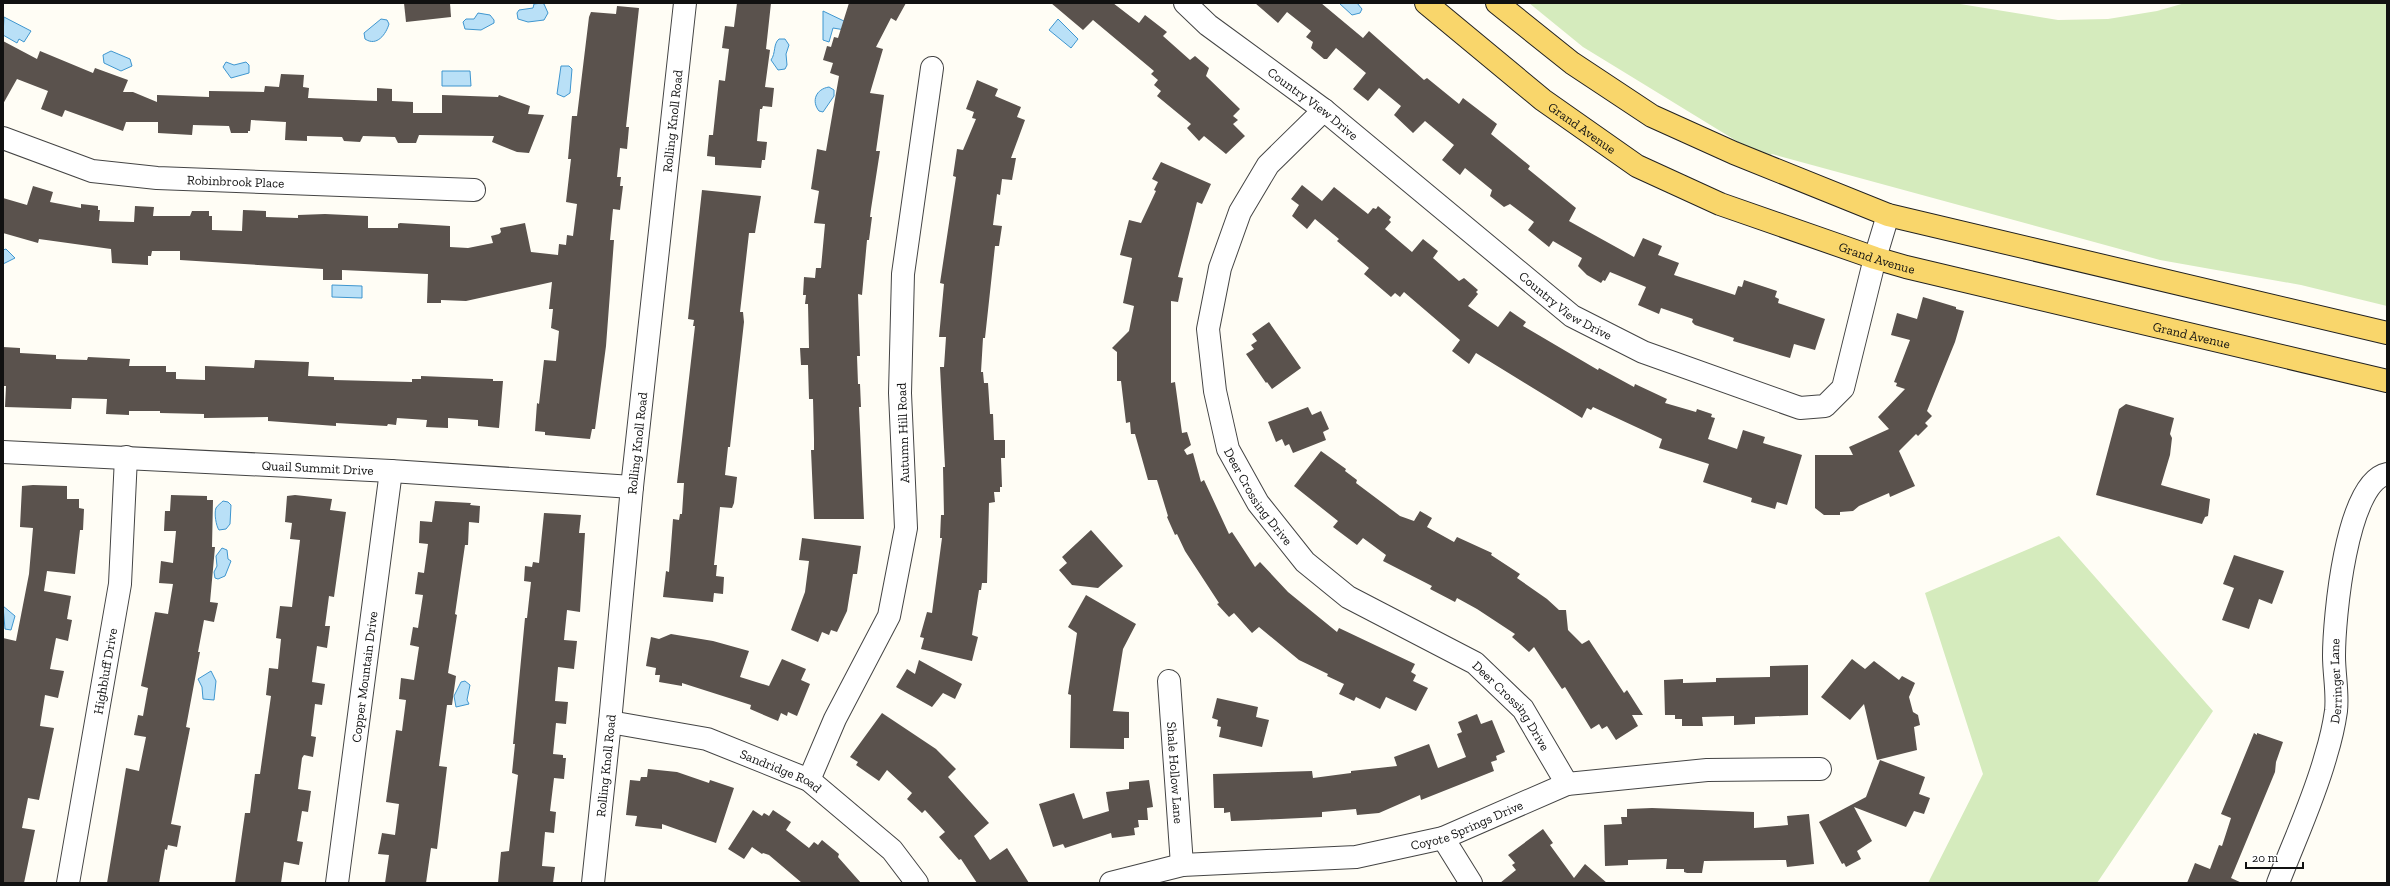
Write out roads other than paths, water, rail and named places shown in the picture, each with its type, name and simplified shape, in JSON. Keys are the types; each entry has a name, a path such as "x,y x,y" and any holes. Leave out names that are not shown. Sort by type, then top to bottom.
{"main road":[{"name":"Grand Avenue","path":"1426,3 1544,100 1637,166 1720,204 1875,258 2387,381"},
{"path":"1496,3 1572,63 1652,116 1734,153 1888,215 2387,333"}],"street":[{"name":"Rolling Knoll Road","path":"593,883 632,487 685,3"},
{"name":"Country View Drive","path":"1186,3 1208,25 1324,110 1572,316 1643,352 1800,408 1825,406 1843,388 1875,258 1888,215"},
{"name":"Autumn Hill Road","path":"809,780 835,719 889,616 906,528 900,393 903,274 932,68"},
{"name":"Deer Crossing Drive","path":"1324,110 1268,164 1240,212 1220,268 1208,330 1215,391 1228,449 1258,503 1305,562 1348,597 1475,664 1523,709 1567,784"},
{"name":"Robinbrook Place","path":"3,138 92,171 157,178 474,190"},
{"name":"Quail Summit Drive","path":"3,452 391,471 632,487"},
{"name":"Highbluff Drive","path":"68,883 120,584 126,457"},
{"name":"Copper Mountain Drive","path":"337,883 391,471"},
{"name":"Derringer Lane","path":"2278,883 2326,755 2336,710 2334,655 2339,592 2350,533 2359,504 2370,484 2382,476"},
{"name":"Shale Hollow Lane","path":"1169,681 1182,865"},
{"name":"Sandridge Road","path":"610,722 706,739 809,780 892,850 916,883"},
{"name":"Coyote Springs Drive","path":"1111,883 1182,865 1356,857 1444,838 1567,784 1707,770 1820,769"},
{"path":"1444,838 1471,883"}],"water":[{"path":"1339,3 1357,3 1362,9 1360,13 1352,15"},
{"path":"534,4 544,4 548,13 544,20 528,22 518,19 517,13 519,10 533,8"},
{"path":"823,11 846,22 845,30 833,28 829,42 823,40"},
{"path":"478,13 490,15 494,20 494,23 481,30 465,29 463,22 466,19 474,19"},
{"path":"4,17 31,31 24,42 19,39 17,43 3,35"},
{"path":"381,19 387,20 389,24 386,32 377,40 369,41 365,39 364,33"},
{"path":"1058,19 1078,39 1071,48 1049,30"},
{"path":"779,39 785,39 789,45 786,54 787,65 785,69 778,70 771,60 776,43"},
{"path":"111,51 130,59 132,66 121,71 104,63 103,55"},
{"path":"226,62 234,65 246,62 249,65 249,73 231,78 223,67"},
{"path":"561,66 569,66 572,69 570,93 564,97 557,94"},
{"path":"442,71 470,71 471,86 442,86"},
{"path":"829,87 834,90 834,96 823,112 819,111 815,103 816,96 821,90"},
{"path":"6,249 15,258 3,264 3,250"},
{"path":"332,285 362,286 362,298 332,297"},
{"path":"223,501 228,502 231,505 230,524 226,529 219,530 216,523 215,510"},
{"path":"222,548 227,550 228,559 231,561 225,576 218,579 215,578 214,572 217,566 216,556"},
{"path":"3,606 15,616 11,630 5,629"},
{"path":"211,671 216,681 214,700 203,699 202,687 198,679"},
{"path":"465,681 470,685 467,700 469,704 456,707 454,696 461,682"}]}
